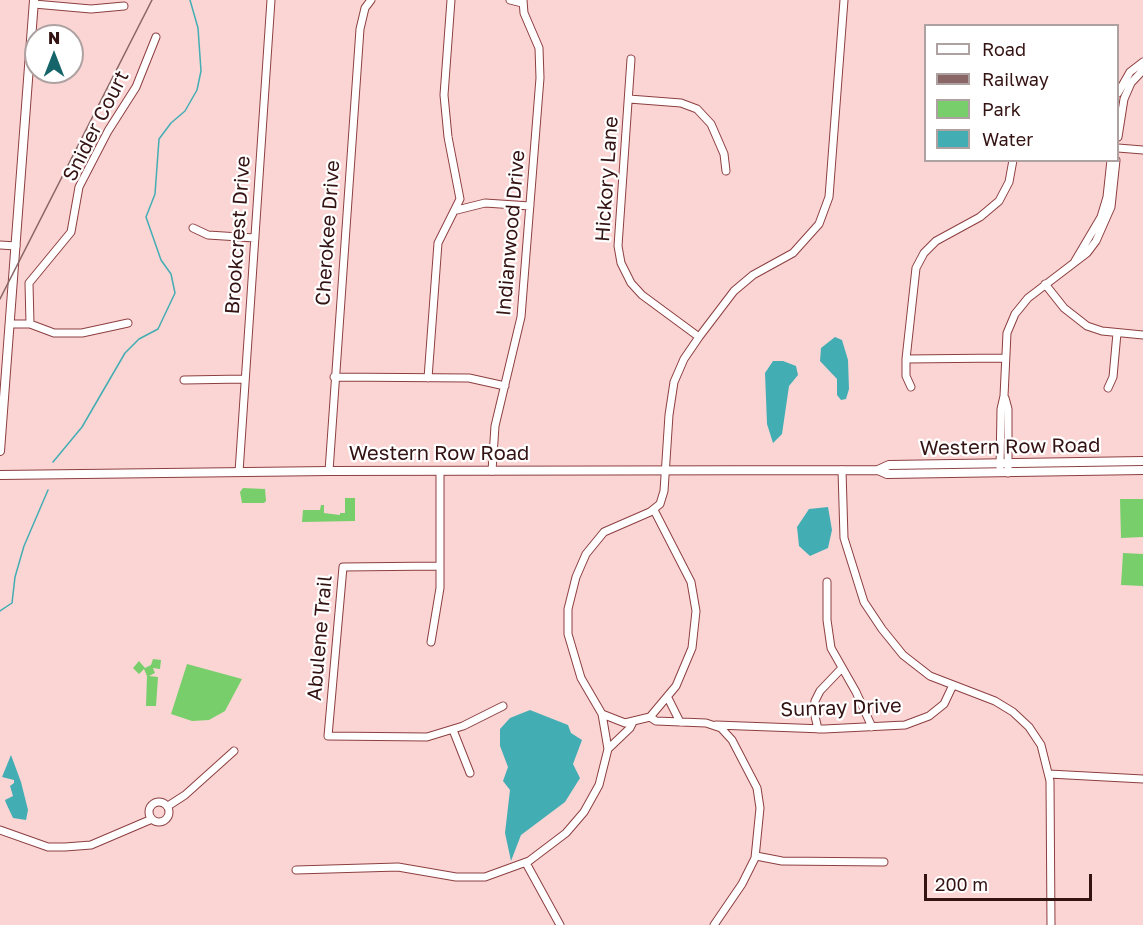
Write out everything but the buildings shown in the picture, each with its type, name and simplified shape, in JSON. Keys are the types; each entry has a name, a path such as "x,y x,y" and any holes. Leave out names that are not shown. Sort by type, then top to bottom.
{"street":[{"name":"Brookcrest Drive","path":"239,472 271,0"},
{"name":"Cherokee Drive","path":"329,471 360,29 365,8 371,0"},
{"path":"428,378 438,243 457,210 459,191 448,137 444,95 451,0"},
{"path":"510,0 522,2"},
{"path":"296,870 398,867 477,878 502,873 526,863 560,839 580,818 599,785 608,749 602,714 584,683 571,650 567,621 571,593 580,565 598,537 611,527 654,510 662,500 674,382 684,359 699,337 743,282 803,244 819,224 827,205 844,0"},
{"path":"0,451 34,2 99,9 124,6"},
{"name":"Indianwood Drive","path":"492,471 495,426 521,317 540,78 539,52 522,2"},
{"name":"Snider Court","path":"30,324 30,283 71,232 84,177 136,87 156,37"},
{"name":"Hickory Lane","path":"631,59 619,236 621,263 628,279 642,295 699,337"},
{"path":"1119,91 1130,72 1143,62"},
{"path":"1119,131 1124,99 1131,83 1143,70"},
{"path":"629,99 681,103 697,109 711,124 724,154 726,171"},
{"path":"1119,148 1143,150"},
{"path":"910,387 906,376 906,359 912,284 920,260 936,241 993,207 1008,186 1013,162"},
{"path":"1074,262 1101,217 1107,197 1111,162"},
{"path":"1004,468 1008,409 1004,396 1004,358 1007,333 1015,314 1028,298 1091,248 1107,219 1114,195 1116,162"},
{"path":"457,210 485,203 530,206"},
{"path":"193,228 208,235 255,238"},
{"path":"0,245 16,246"},
{"path":"1045,284 1064,308 1079,322 1094,329 1143,335"},
{"path":"10,324 30,324 54,333 82,333 128,323"},
{"path":"1108,388 1113,377 1117,333"},
{"path":"906,359 1004,358"},
{"path":"334,377 469,378 505,386"},
{"path":"184,380 244,379"},
{"name":"Western Row Road","path":"0,475 329,471 842,470 878,470 888,474 1143,461"},
{"name":"Western Row Road","path":"1004,468 1143,470"},
{"path":"842,470 844,538 864,602 903,655 930,676 995,701 1022,719 1041,745 1049,774 1051,925"},
{"path":"431,642 439,596 441,566 440,471"},
{"path":"602,714 621,722 633,722 650,717 668,698 682,675 692,648 696,611 687,570 654,510"},
{"name":"Abulene Trail","path":"441,566 343,567 328,738 419,738 453,730"},
{"path":"826,582 829,636 841,669 856,692 872,727"},
{"path":"818,729 814,712 815,701 819,691 841,669"},
{"name":"Sunray Drive","path":"650,717 656,721 818,729 905,725 929,716 944,704 953,686"},
{"path":"668,698 680,722"},
{"path":"470,773 453,730 503,706"},
{"path":"608,749 630,728 633,722"},
{"path":"714,724 732,740 757,788 760,808 756,856 742,884 714,925"},
{"path":"168,806 185,795 234,752"},
{"path":"1049,774 1143,779"},
{"path":"152,819 149,811 153,803 160,802 168,806"},
{"path":"0,830 48,847 92,845 152,819 157,821 165,819 169,814 168,806"},
{"path":"756,856 782,861 884,862"},
{"path":"526,863 560,925"}],"green space":[{"path":"243,488 265,489 266,501 264,503 242,503 240,492"},
{"path":"345,498 355,498 355,521 302,522 303,510 320,510 321,505 324,505 324,513 340,515 340,513 345,513"},
{"path":"1120,499 1143,499 1143,537 1121,538"},
{"path":"1123,553 1143,554 1143,586 1121,585"},
{"path":"153,659 161,660 160,669 153,668 155,673 149,676 158,677 156,706 146,706 147,676 144,669 139,674 133,668 139,661 145,668 151,665"},
{"path":"187,664 242,679 225,711 209,720 192,721 171,714"}],"water":[{"path":"835,337 842,340 848,360 849,389 846,399 841,400 837,395 837,379 820,361 821,348"},
{"path":"773,361 783,361 796,366 798,375 789,386 782,434 773,443 767,424 765,373"},
{"path":"828,507 832,530 828,548 810,556 799,546 797,527 809,509"},
{"path":"530,710 568,725 571,733 582,740 573,764 580,778 565,802 521,835 511,861 505,833 510,790 503,781 508,767 500,746 500,729 510,718"},
{"path":"11,755 28,810 26,820 13,818 5,800 13,796 10,786 14,780 2,777"}],"waterway":[{"path":"53,462 82,427 125,353 139,339 158,329 175,293 171,274 161,260 146,217 155,194 159,139 171,123 185,111 197,90 201,71 198,28 190,0"},
{"path":"0,611 12,603 15,577 24,546 48,490"}],"railway":[{"path":"0,299 152,0"}]}
